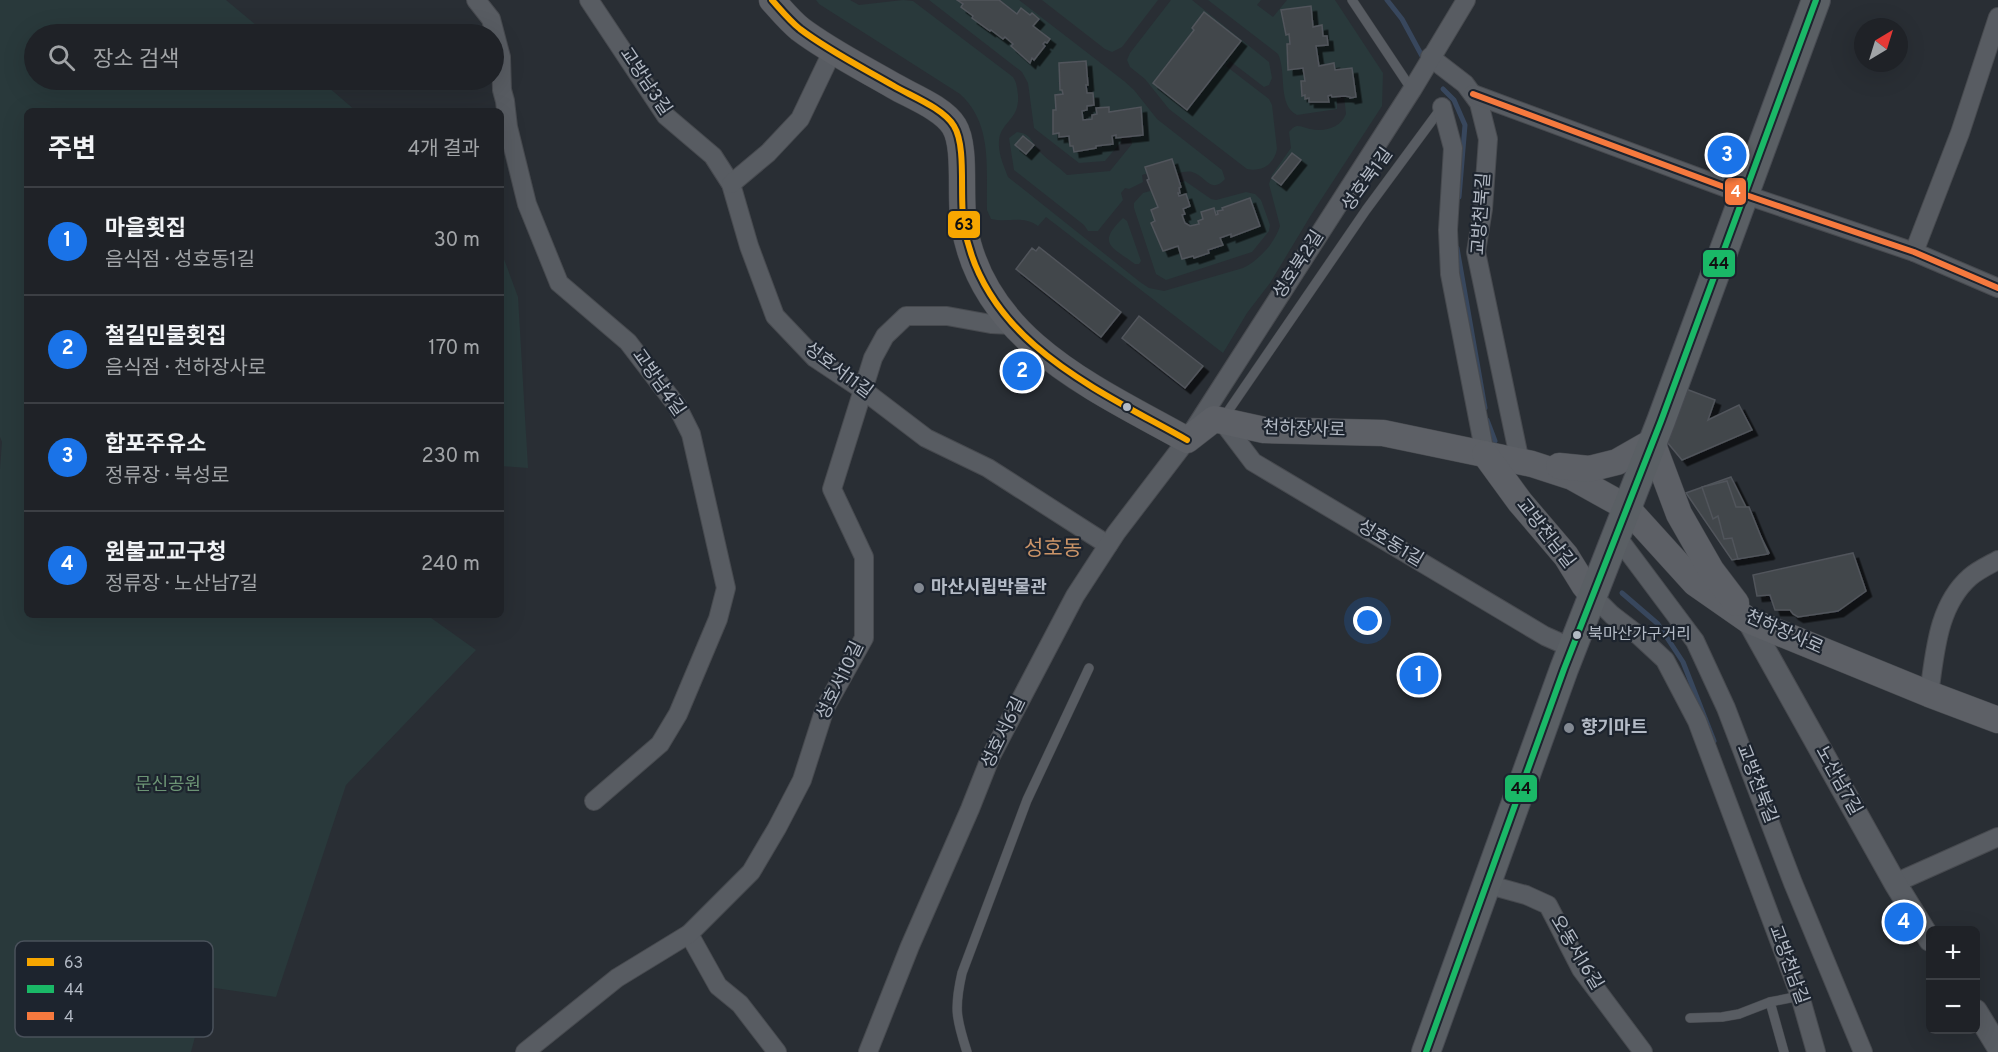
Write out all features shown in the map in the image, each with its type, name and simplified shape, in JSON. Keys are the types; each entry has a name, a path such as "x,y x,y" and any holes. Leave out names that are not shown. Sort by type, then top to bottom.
{"main road":[{"path":"772,0 800,28 833,50 924,102 947,118 954,127 959,141 964,224 968,240 981,277 1001,312 1012,324 1065,370 1187,441 1214,419 1222,421"},
{"path":"1426,1052 1572,648 1652,442 1816,0"},
{"name":"천하장사로","path":"1222,421 1264,430 1383,433 1526,463 1572,477 1626,507 1695,583 1748,620 1998,720"},
{"path":"1526,463 1589,469 1617,462 1652,442"},
{"path":"1652,442 1679,514 1712,570 1748,620"},
{"name":"교방천남길","path":"1485,454 1520,502 1566,556 1592,595"}],"street":[{"name":"교방남4길","path":"476,0 492,24"},
{"name":"교방남3길","path":"589,0 666,116 713,156 731,184"},
{"name":"성호북2길","path":"1187,441 1412,90 1466,0"},
{"path":"1914,252 1960,133 1998,17"},
{"path":"731,184 768,153 800,119 833,50"},
{"name":"교방천북길","path":"1431,57 1465,84 1479,102 1488,139 1483,209 1476,252 1526,463"},
{"name":"교방남4길","path":"502,90 508,127 527,204 559,283 628,342 677,406 691,434 726,588 718,619 678,714 660,744 594,801"},
{"path":"1473,94 1743,194 1914,252 1998,288"},
{"name":"교방천남길","path":"1442,107 1453,148 1449,183 1450,274 1485,454"},
{"name":"성호서11길","path":"731,184 749,246 775,316 815,358 863,390 926,438 988,468 1108,545"},
{"name":"성호서10길","path":"525,1052 617,978 689,934 751,872 802,780 825,708 864,638 864,557 832,489 873,358 885,336 906,316 947,316 991,324 1012,324"},
{"name":"성호동1길","path":"1222,421 1253,462 1545,636 1572,648"},
{"name":"성호서6길","path":"868,1052 910,946 991,756 1075,596 1137,503 1187,441"},
{"name":"교방천북길","path":"1615,534 1695,641 1726,708 1793,883 1863,1052"},
{"path":"1929,694 1937,639 1949,603 1970,577 1998,560"},
{"name":"교방천남길","path":"1592,595 1665,660 1698,721 1800,996 1816,1052"},
{"name":"노산남7길","path":"1748,620 1894,884 1926,934"},
{"path":"1894,884 1998,837"},
{"name":"오동서16길","path":"1486,884 1526,895 1548,905 1581,969 1643,1052"},
{"path":"689,934 718,986 740,1004 777,1052"},
{"path":"1980,1018 1998,1047"}],"lane":[{"path":"1352,0 1412,90"},
{"name":"성호북1길","path":"1222,421 1366,210 1442,107"},
{"path":"967,1052 958,1026 956,1000 962,973 1027,800 1089,668"},
{"path":"1690,1018 1739,1014 1770,1002 1800,996"},
{"path":"1770,1002 1784,1052"}],"green space":[{"name":"문신공원","path":"0,0 226,0 255,24 24,24 24,90 332,90 353,108 24,108 24,618 431,618 476,650 346,785 276,997 213,988 213,941 15,941 15,1037 195,1037 191,1052 0,1052 0,469 2,442 0,437"},
{"path":"816,0 850,0 859,5 913,1 1013,77 1017,88 1018,103 999,141 1000,155 1008,177 1140,282 1149,288 1164,291 1243,268 1260,256 1274,239 1280,226 1269,184 1272,175 1291,148 1289,132 1297,126 1316,130 1331,128 1340,123 1346,114 1344,95 1337,95 1337,109 1297,115 1287,104 1278,54 1208,0 1261,0 1257,5 1273,17 1287,0 1335,0 1383,73 1382,106 1223,353 1046,217 1038,226 1021,220 991,219 987,210 986,148 978,119 971,106 960,94"},
{"path":"929,0 1019,0 1124,81 1157,119 1222,170 1225,179 1212,185 1192,172 1167,177 1164,168 1142,175 1143,182 1129,189 1125,188 1121,193 1123,200 1098,231 1088,231 1084,225 1014,170 1009,138 1017,132 1027,135 1044,156 1067,175 1110,171 1132,144 1130,134 1121,135 1121,142 1105,161 1079,163 1034,128 1028,83 1022,72"},
{"path":"1042,0 1158,0 1122,47 1112,52"},
{"path":"1171,0 1192,0 1269,62 1272,78 1269,85 1264,87 1230,61 1226,66 1269,99 1272,105 1277,149 1273,159 1266,166 1247,169 1169,109 1145,79 1130,67 1127,60 1130,53"},
{"path":"1185,181 1216,200 1246,192 1255,194 1261,200 1270,225 1269,231 1252,252 1166,280 1156,274 1134,203 1143,193"},
{"path":"1123,218 1127,221 1141,261 1139,264 1135,264 1110,244 1110,234"},
{"path":"504,259 518,297 528,468 504,466"}],"building":[{"path":"957,0 999,0 1017,14 1021,8 1039,19 1033,26 1050,39 1043,44 1045,46 1034,60 1032,58 1030,63 1011,46 1013,44 1005,37 1003,39 972,18 973,16 961,7 963,4"},
{"path":"1311,6 1313,27 1322,25 1323,36 1327,36 1328,45 1316,46 1319,66 1334,63 1335,70 1352,68 1356,97 1332,97 1331,95 1328,96 1329,102 1309,102 1309,98 1305,99 1305,95 1302,96 1301,81 1305,81 1303,68 1288,70 1289,34 1286,35 1281,10"},
{"path":"1204,12 1241,41 1187,110 1153,83 1194,30 1192,28"},
{"path":"1086,61 1087,93 1093,93 1094,105 1087,106 1087,110 1082,111 1083,120 1092,119 1092,115 1097,114 1096,108 1109,107 1109,112 1141,107 1143,135 1116,138 1116,135 1112,136 1113,144 1074,152 1073,146 1070,146 1069,136 1059,137 1059,133 1053,134 1055,95 1063,94 1060,90 1059,63"},
{"path":"1023,136 1034,145 1026,154 1015,145"},
{"path":"1292,153 1301,160 1281,185 1272,178"},
{"path":"1172,159 1181,187 1179,196 1186,194 1190,206 1183,209 1185,214 1182,215 1185,223 1190,226 1199,224 1198,221 1203,219 1201,212 1214,208 1216,215 1217,211 1223,210 1222,208 1250,198 1260,226 1231,237 1231,234 1220,238 1223,245 1194,258 1193,256 1182,259 1178,246 1163,251 1151,223 1155,221 1151,210 1158,207 1147,180 1149,179 1145,167"},
{"path":"1039,247 1121,312 1101,337 1016,269 1032,248 1036,251"},
{"path":"1139,316 1203,366 1185,388 1122,338"},
{"path":"1686,389 1715,400 1708,420 1739,405 1752,430 1682,460 1667,442"},
{"path":"1731,477 1769,553 1732,560 1686,493"},
{"path":"1727,481 1736,507 1749,507 1768,554 1738,559 1732,538 1724,539 1718,516 1713,519 1702,487"},
{"path":"1853,553 1866,591 1838,611 1798,617 1790,610 1775,610 1770,595 1757,596 1753,575"}],"waterway":[{"path":"1387,0 1402,19 1422,56"},
{"path":"1443,89 1454,100 1465,125 1459,197"},
{"path":"1457,248 1485,408"},
{"path":"1487,420 1495,441"},
{"path":"1622,593 1658,624 1683,662 1714,741"}],"transit line":[{"name":"63","path":"772,0 811,37 935,108 954,126 962,159 964,225 975,265 994,300 1019,331 1048,357 1081,380 1187,440"},
{"name":"44","path":"1426,1052 1564,669 1661,421 1816,0"},
{"name":"4","path":"1473,94 1743,194 1914,252 1998,288"}],"place":[{"name":"합포주유소","path":"1727,155"},
{"name":"철길민물횟집","path":"1022,371"},
{"name":"마산시립박물관","path":"919,588"},
{"name":"북마산가구거리","path":"1577,635"},
{"name":"마을횟집","path":"1419,675"},
{"name":"향기마트","path":"1569,728"},
{"name":"원불교교구청","path":"1904,922"}],"district":[{"name":"성호동","path":"1053,549"}]}
